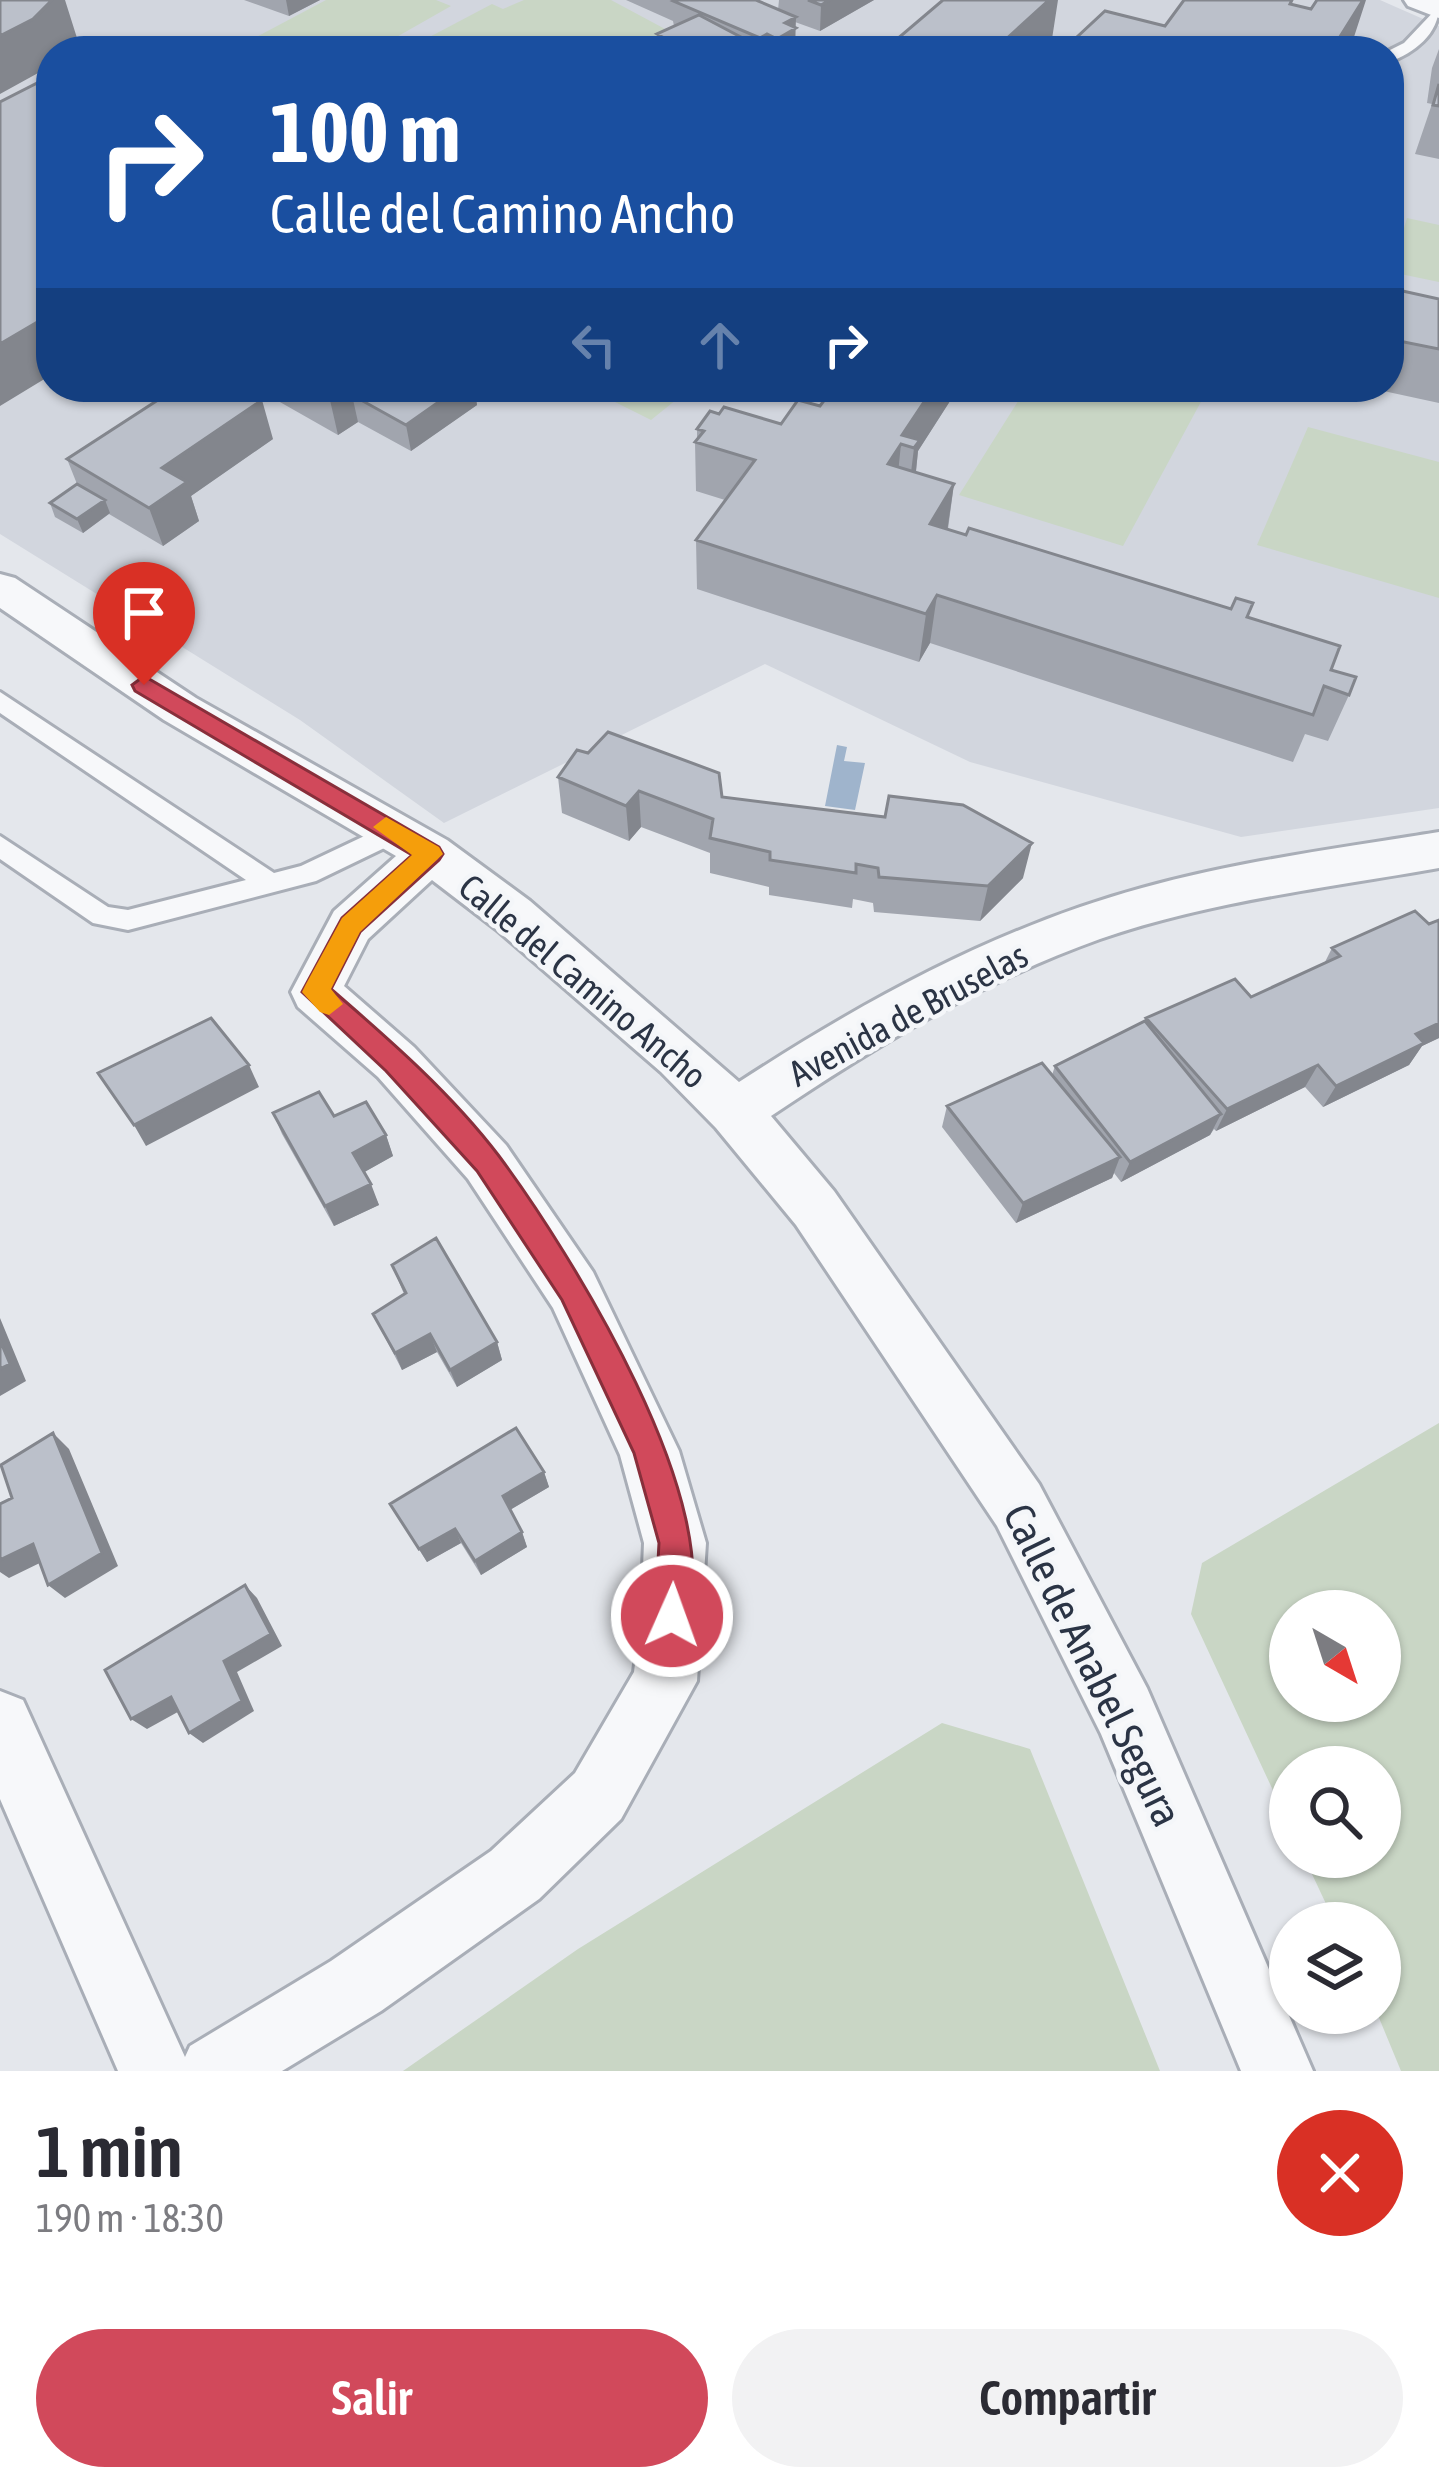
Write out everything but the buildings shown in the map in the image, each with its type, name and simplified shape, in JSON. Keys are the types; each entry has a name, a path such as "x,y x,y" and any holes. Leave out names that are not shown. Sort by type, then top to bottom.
{"street":[{"path":"1419,0 1439,10"},
{"name":"Calle del Camino Ancho","path":"0,588 180,709 412,843 530,929 679,1057 735,1112"},
{"name":"Calle del Camino Ancho","path":"214,2071 356,1986 515,1875 598,1796 665,1681 675,1543 650,1450 573,1290 487,1162 396,1062 316,992 351,925 412,843"},
{"name":"Avenida de Bruselas","path":"735,1112 846,1042 1008,954 1140,908 1439,850"},
{"name":"Calle de Anabel Segura","path":"735,1112 815,1208 1018,1505 1124,1711 1276,2071"},
{"path":"0,1723 155,2071"}],"lane":[{"path":"1404,49 1439,10"},
{"path":"0,701 270,883"},
{"path":"0,845 101,916 128,920 412,843"}],"shaded area":[{"path":"0,0 1380,0 1439,26 1439,808 1241,837 970,762 765,664 444,823 300,720 0,534"}],"green space":[{"path":"326,0 436,0 451,6 398,36 258,36"},
{"path":"524,0 611,0 678,36 431,36 492,4 503,9"},
{"path":"1407,218 1439,225 1439,282 1404,275"},
{"path":"615,402 673,402 651,420"},
{"path":"1018,402 1201,402 1123,546 959,495"},
{"path":"1308,427 1439,462 1439,598 1257,545"},
{"path":"1439,1423 1439,2071 1401,2071 1386,2034 1401,2034 1401,1902 1325,1902 1314,1878 1401,1878 1401,1746 1269,1746 1269,1782 1191,1614 1202,1563"},
{"path":"942,1723 1030,1749 1160,2071 403,2071 578,1949"}],"water":[{"path":"837,745 847,747 844,761 865,763 855,810 825,806"}],"slow traffic":[{"path":"329,1004 316,992 351,925 430,854 386,827"}],"route":[{"path":"144,685 430,854 351,925 316,992 396,1062 487,1162 573,1290 650,1450 675,1543 672,1616"}]}
